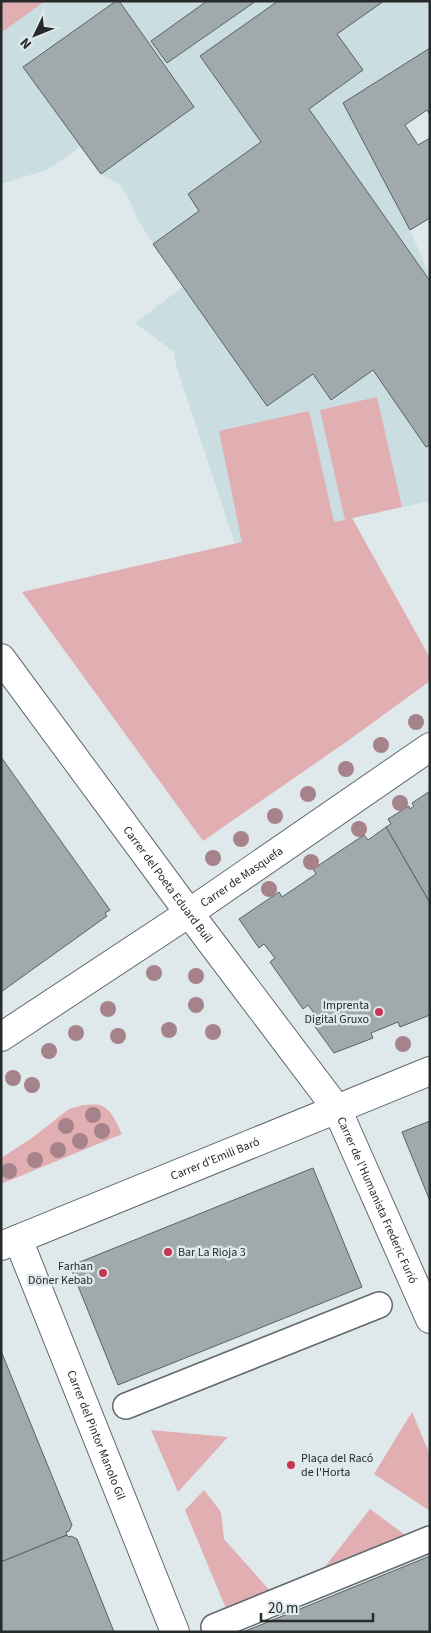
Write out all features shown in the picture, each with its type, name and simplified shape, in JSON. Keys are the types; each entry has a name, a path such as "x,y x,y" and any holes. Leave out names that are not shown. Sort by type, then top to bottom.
{"street":[{"name":"Carrer del Poeta Eduard Buïl","path":"1,658 189,913 337,1109"},
{"name":"Carrer de Masquefa","path":"1,1037 189,913 430,747"},
{"name":"Carrer d'Emili Baró","path":"10,1243 430,1071"},
{"name":"Carrer de l'Humanista Frederic Furió","path":"337,1109 430,1319"},
{"name":"Carrer del Pintor Manolo Gil","path":"10,1243 175,1632"},
{"path":"126,1406 379,1305"},
{"path":"214,1627 430,1539"}],"shaded area":[{"path":"1,1 430,1 430,48 343,103 410,230 430,277 430,501 235,544 176,365 174,352 135,323 184,286 153,244 120,185 98,172 80,147 47,170 1,184"},
{"path":"1,1 45,1 1,33"},
{"path":"377,397 402,507 352,518 430,658 430,681 349,740 203,841 22,592 242,542 219,431 309,411 334,522 345,520 320,410"},
{"path":"83,1105 100,1105 104,1107 114,1117 122,1134 1,1184 1,1158 32,1138 69,1109"},
{"path":"412,1412 430,1455 430,1511 374,1474"},
{"path":"151,1430 228,1437 178,1492"},
{"path":"204,1490 221,1512 224,1539 271,1592 227,1611 185,1510"},
{"path":"370,1509 408,1537 324,1568"}],"building":[{"path":"116,1 119,1 194,107 101,174 23,67"},
{"path":"207,1 256,1 167,63 151,41"},
{"path":"278,1 384,1 337,34 363,70 309,109 430,281 430,445 426,447 373,370 331,400 313,374 267,406 153,244 199,211 188,194 261,142 200,56"},
{"path":"430,48 430,115 427,110 405,125 418,145 430,138 430,218 410,230 343,103"},
{"path":"1,757 110,910 105,913 107,916 1,992"},
{"path":"430,791 430,903 386,827 391,824 388,819 409,806 410,809 414,806 412,803"},
{"path":"386,827 430,903 430,1015 400,1027 398,1022 371,1033 373,1038 334,1053 313,1024 319,1020 308,1005 303,1009 270,962 275,958 264,944 259,948 239,919 279,892 282,897 316,874 313,869 364,835 368,840"},
{"path":"430,1121 430,1201 402,1132"},
{"path":"313,1168 362,1287 118,1385 70,1266"},
{"path":"1,1351 72,1525 69,1531 66,1532 67,1535 1,1562"},
{"path":"67,1535 77,1539 114,1632 1,1632 1,1562"},
{"path":"430,1556 430,1632 243,1632 290,1613"}],"place":[{"name":"Imprenta Digital Gruxo","path":"379,1012"},
{"name":"Bar La Rioja 3","path":"168,1252"},
{"name":"Farhan Döner Kebab","path":"103,1273"},
{"name":"Plaça del Racó de l'Horta","path":"291,1465"}]}
